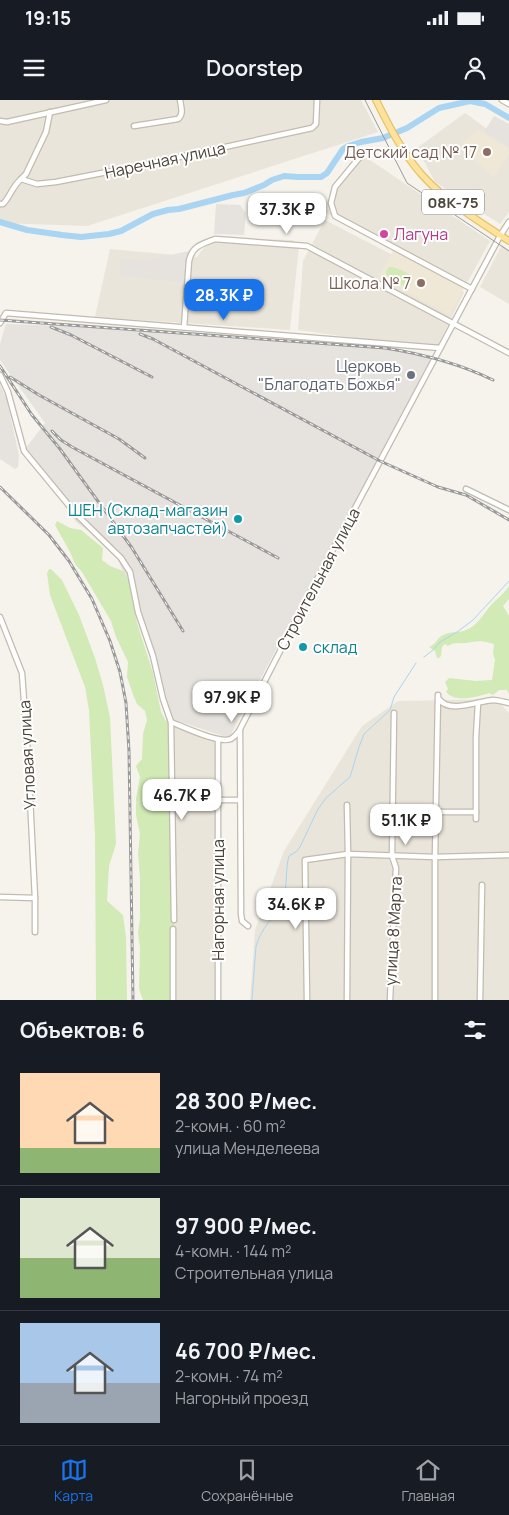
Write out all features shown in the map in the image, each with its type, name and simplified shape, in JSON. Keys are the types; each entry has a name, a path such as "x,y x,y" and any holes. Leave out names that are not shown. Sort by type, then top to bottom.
{"main road":[{"name":"08К-75","path":"376,100 388,125 422,175 442,194 509,242"}],"street":[{"path":"0,121 7,122 106,100"},
{"path":"134,126 178,119 182,113 180,100"},
{"name":"Наречная улица","path":"20,179 37,184 56,182 312,128 316,124 317,100"},
{"path":"502,100 509,104"},
{"path":"0,204 6,201 11,191 26,174 46,132 50,112"},
{"path":"364,152 334,187 331,203 335,216 472,289"},
{"name":"Строительная улица","path":"240,728 440,348 509,222"},
{"path":"184,328 189,261 191,253 201,244 215,239 307,246 509,353"},
{"path":"0,323 6,313 440,348"},
{"path":"0,375 8,392 24,451 76,514 121,558 130,572 138,612 152,656 164,704 171,722 174,920"},
{"path":"466,489 509,510"},
{"name":"Угловая улица","path":"0,617 22,674 28,757 35,932"},
{"path":"435,1000 438,695 441,702 447,705 459,706 496,700 509,703"},
{"path":"476,819 478,703"},
{"name":"улица 8 Марта","path":"390,1000 396,868 392,856 394,713"},
{"path":"171,722 218,740 233,738 240,728"},
{"path":"240,728 241,914 242,921 248,926"},
{"name":"Нагорная улица","path":"218,740 218,1000"},
{"path":"218,800 240,800"},
{"path":"347,805 347,1000"},
{"path":"436,812 476,812"},
{"path":"306,1000 305,860 348,854 435,857 509,855"},
{"path":"480,1000 482,885"},
{"path":"0,897 35,898"},
{"path":"173,929 173,1000"}],"shaded area":[{"path":"0,100 361,100 378,132 87,226 0,223"},
{"path":"465,113 509,145 509,212 500,224 435,182 417,148"},
{"path":"494,116 509,124 509,147 484,132"},
{"name":"Детский сад № 17","path":"479,130 509,149 509,154 494,177 464,151 462,143"},
{"path":"361,154 490,241 466,285 320,210"},
{"path":"216,204 240,205 246,213 244,235 214,234"},
{"path":"325,220 464,292 436,349 298,330 303,261"},
{"path":"211,238 293,240 299,247 290,330 95,317 110,249 197,257"},
{"path":"502,245 509,250 509,304 480,287"},
{"path":"189,251 185,282 120,276 120,259 148,260"},
{"name":"Школа № 7","path":"393,251 464,288 450,315 378,278"},
{"path":"6,324 151,329 395,349 431,358 229,738 169,718 142,618 114,550 76,522 25,449 45,423 0,360 0,344"},
{"path":"0,385 7,400 19,456 18,467 15,469 0,459"},
{"path":"496,699 509,713 509,1000 250,1000 255,930 284,851 362,726 398,701"},
{"path":"166,719 215,739 216,1000 171,1000"}],"green space":[{"path":"389,267 399,269 411,277 413,279 410,286 390,279 386,274"},
{"path":"57,521 70,528 81,530 103,548 102,560 110,566 123,571 129,582 137,623 153,673 161,712 168,725 174,920 172,1000 143,1000 139,989 140,948 138,933 140,878 138,853 140,834 136,815 136,798 140,777 136,766 142,759 143,734 147,720 145,711 137,704 134,697 127,677 128,662 116,637 111,621 82,572 75,564 55,525"},
{"path":"49,569 62,580 79,615 95,658 110,717 116,844 109,866 107,901 123,915 126,937 127,1000 96,1000 95,835 89,710 85,687 50,595 47,573"},
{"path":"509,586 509,599 503,606 509,616 509,694 507,690 499,690 493,695 489,693 466,698 450,695 446,692 448,689 445,682 449,678 476,681 492,680 495,660 493,654 494,644 480,641 448,646 445,644 442,647 439,658 437,658 435,651 429,647 443,635 463,631 474,625"}],"waterway":[{"path":"0,222 27,230 62,235 81,237 109,234 121,231 153,214 244,193 284,176 321,177 327,173 343,149 348,146 383,138 407,128 439,108 470,101 485,104 509,118"},
{"path":"424,657 440,642 473,620 509,581"},
{"path":"252,1000 256,946 261,933 283,899 289,856 300,847 318,809 326,798 350,777 364,734 390,710 394,697 416,663"}],"tram line":[{"path":"365,100 407,183 509,251"}],"railway":[{"path":"0,320 385,348 440,360 493,380"},
{"path":"51,327 71,335 152,377"},
{"path":"140,334 153,339 380,461 438,487 466,495 509,520"},
{"path":"0,366 32,415 60,449 132,548 183,631"},
{"path":"10,377 119,439 145,458"},
{"path":"52,431 72,447 278,558"},
{"path":"0,487 49,535 69,561 92,599 110,641 120,672 126,703 129,751 133,1000"}],"place":[{"name":"Детский сад № 17","path":"487,152"},
{"name":"Лагуна","path":"384,234"},
{"name":"Школа № 7","path":"421,283"},
{"name":"Церковь \"Благодать Божья\"","path":"411,375"},
{"name":"ШЕН (Склад-магазин автозапчастей)","path":"238,519"},
{"name":"склад","path":"303,647"}]}
